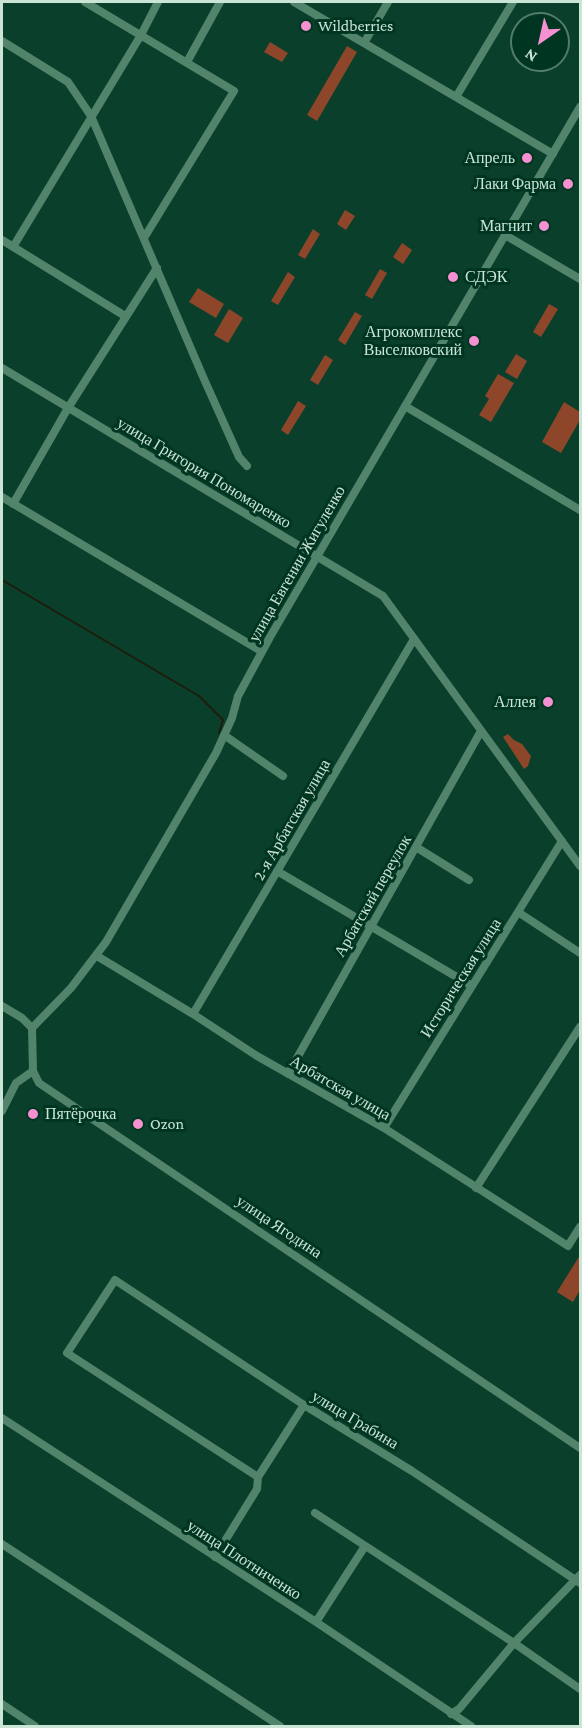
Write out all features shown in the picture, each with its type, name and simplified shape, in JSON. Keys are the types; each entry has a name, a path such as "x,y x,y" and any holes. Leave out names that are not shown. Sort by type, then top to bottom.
{"street":[{"path":"85,2 234,91 144,238"},
{"path":"13,247 141,35 158,2"},
{"path":"187,62 220,2"},
{"path":"294,2 553,154"},
{"path":"364,43 388,2"},
{"path":"456,97 513,2"},
{"path":"2,41 68,82 92,116 208,389 239,457 247,466"},
{"name":"улица Евгении Жигуленко","path":"32,1028 71,988 97,956 216,753 232,718 238,696 261,651 580,107"},
{"path":"505,235 580,279"},
{"path":"2,240 125,316"},
{"path":"13,504 68,408 157,268"},
{"name":"улица Григория Пономаренко","path":"2,368 383,596 580,866"},
{"path":"405,406 580,510"},
{"path":"2,497 261,651"},
{"name":"2-я Арбатская улица","path":"193,1014 414,639"},
{"name":"Арбатский переулок","path":"288,1074 482,731"},
{"path":"224,735 283,776"},
{"name":"Историческая улица","path":"384,1128 562,841"},
{"path":"416,847 469,880"},
{"path":"277,872 472,986"},
{"path":"518,912 580,952"},
{"name":"Арбатская улица","path":"97,956 288,1074 384,1128 568,1246 580,1227"},
{"path":"2,1006 22,1018 32,1028 33,1071 16,1083 2,1111"},
{"path":"476,1188 580,1027"},
{"name":"улица Ягодина","path":"33,1071 39,1083 580,1448"},
{"name":"улица Грабина","path":"258,1477 67,1353 114,1280 304,1405 412,1471 579,1579"},
{"path":"215,1557 258,1489 258,1477 304,1405"},
{"name":"улица Плотниченко","path":"2,1418 316,1622 471,1726"},
{"path":"315,1513 514,1643 580,1689"},
{"path":"2,1544 280,1726"},
{"path":"316,1622 365,1546"},
{"path":"451,1714 459,1709 514,1643 579,1579"},
{"path":"2,1704 35,1726"}],"shaded area":[{"path":"270,42 288,53 282,62 264,52"},
{"path":"347,46 357,52 317,121 307,115"},
{"path":"345,210 355,216 346,230 337,224"},
{"path":"313,229 320,234 305,259 298,255"},
{"path":"402,243 412,250 403,264 393,257"},
{"path":"380,269 387,273 372,299 365,295"},
{"path":"288,272 295,277 278,305 271,301"},
{"path":"198,288 224,304 216,318 189,302"},
{"path":"549,304 558,309 541,337 533,332"},
{"path":"229,309 243,318 228,343 214,335"},
{"path":"355,312 362,316 345,345 338,340"},
{"path":"516,354 527,361 517,379 505,372"},
{"path":"325,355 333,360 318,385 310,380"},
{"path":"498,374 514,383 491,422 479,415 489,399 485,396"},
{"path":"298,401 306,406 288,435 281,430"},
{"path":"564,402 580,412 580,420 561,453 542,442"},
{"path":"508,734 522,744 531,756 528,766 524,769 503,737"},
{"path":"580,1255 580,1290 573,1302 557,1292"}],"waterway":[{"path":"2,580 199,696 223,720 219,733"}],"place":[{"name":"Wildberries","path":"306,26"},
{"name":"Апрель","path":"527,158"},
{"name":"Лаки Фарма","path":"568,184"},
{"name":"Магнит","path":"544,226"},
{"name":"СДЭК","path":"453,277"},
{"name":"Агрокомплекс Выселковский","path":"474,341"},
{"name":"Аллея","path":"548,702"},
{"name":"Пятёрочка","path":"33,1114"},
{"name":"Ozon","path":"138,1124"}]}
